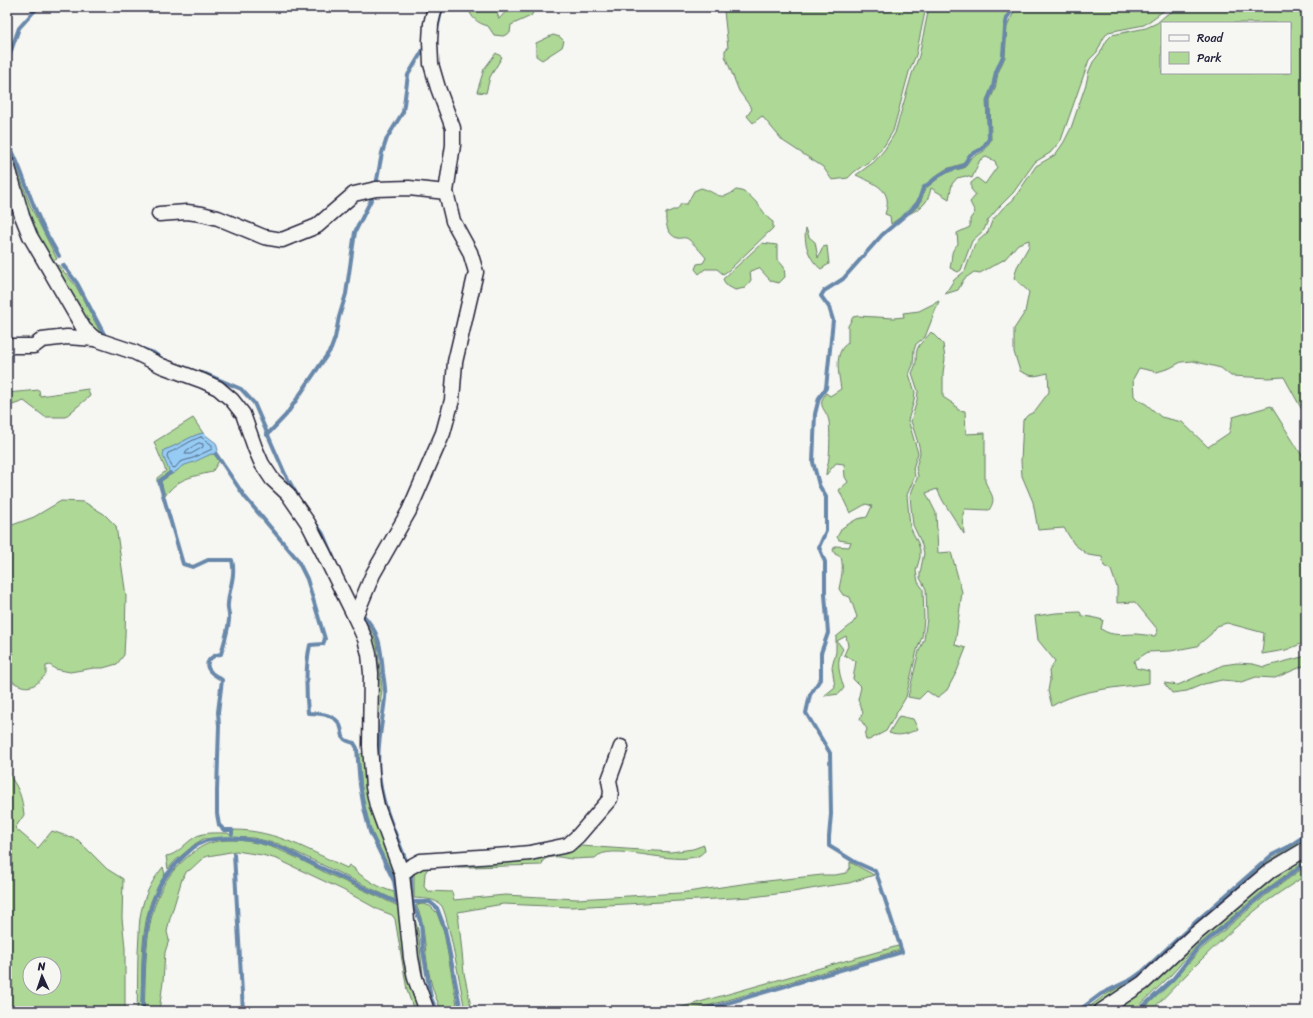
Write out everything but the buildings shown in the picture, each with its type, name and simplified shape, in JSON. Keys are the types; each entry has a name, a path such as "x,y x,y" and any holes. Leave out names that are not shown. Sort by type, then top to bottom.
{"street":[{"path":"355,617 373,574 410,511 443,433 452,400 455,362 476,272 470,252 453,221 446,192 453,145 453,128 431,64 431,24 435,7"},
{"path":"7,164 22,216 30,236 71,308 84,329 94,340"},
{"path":"159,214 187,212 202,214 218,218 246,231 264,237 282,240 317,226 354,194 376,189 409,188 446,192"},
{"path":"7,346 34,346 42,340 67,336 94,340 134,352 168,368 218,388 232,400 243,414 262,464 272,479 288,494 308,523 365,639 369,654 371,673 370,746 373,787 377,806 402,874 411,958 415,978 427,1011"},
{"path":"402,874 410,867 421,861 530,853 568,845 578,836 610,799 611,791 609,780 621,747"},
{"path":"1101,1011 1143,983 1193,936 1271,870 1306,849"}],"green space":[{"path":"468,7 494,7 499,19 510,7 531,7 534,11 531,16 511,25 510,33 503,36 494,35 488,26 475,20"},
{"path":"721,7 926,7 916,55 909,72 893,131 884,146 871,160 848,178 832,180 823,167 783,141 762,116 753,123 747,116 752,109 739,91 725,56 725,50 728,48 724,11"},
{"path":"929,7 1012,7 1006,19 1004,28 1002,56 995,71 992,87 986,100 988,139 981,148 970,154 962,164 946,169 923,187 917,201 909,211 891,224 890,216 885,214 887,199 885,193 881,188 870,181 856,175 874,162 885,149 895,133 912,74 919,56"},
{"path":"1016,7 1169,7 1144,25 1108,32 1097,52 1089,60 1061,140 1050,153 1035,162 1013,193 988,220 984,230 972,241 961,270 958,272 950,268 953,250 958,244 957,233 970,227 970,219 975,212 970,202 976,195 971,189 971,183 977,178 985,184 997,167 995,161 986,157 980,160 972,178 966,176 957,178 952,184 949,199 931,188 924,204 909,214 920,204 925,189 940,177 951,171 964,168 971,158 984,151 991,140 990,100 995,89 998,73 1005,57 1007,27"},
{"path":"1180,7 1306,7 1306,417 1284,377 1269,378 1231,376 1221,368 1193,361 1181,362 1170,368 1157,372 1139,368 1133,379 1134,396 1138,400 1146,404 1161,417 1182,422 1208,447 1229,433 1233,417 1271,406 1301,454 1306,458 1306,642 1286,650 1262,654 1264,633 1227,623 1217,626 1211,634 1197,646 1171,651 1148,652 1134,661 1136,668 1149,671 1149,683 1112,688 1074,696 1052,706 1048,691 1050,680 1049,671 1055,661 1038,640 1035,616 1080,612 1082,616 1103,620 1101,629 1109,633 1155,636 1158,630 1135,602 1117,603 1117,587 1111,570 1104,566 1102,557 1088,555 1074,544 1064,528 1038,530 1033,502 1022,476 1021,461 1023,420 1034,412 1049,392 1048,373 1034,376 1020,371 1014,352 1014,329 1025,312 1029,292 1014,278 1017,267 1029,246 1029,240 1018,244 1005,259 980,273 974,272 964,279 958,290 945,294 954,280 965,271 975,244 988,232 992,221 1003,208 1013,200 1036,166 1055,155 1064,142 1071,128 1089,71 1107,40 1112,35 1146,28 1157,23 1166,15"},
{"path":"553,35 560,37 564,41 562,47 542,60 536,56 536,43"},
{"path":"496,53 502,57 490,77 486,93 477,92 484,69"},
{"path":"7,145 16,165 30,205 57,259 50,262 23,208 7,155"},
{"path":"701,188 722,196 726,196 736,190 746,193 759,205 773,222 773,228 723,274 717,269 705,269 699,274 695,269 697,264 703,263 706,258 688,239 677,238 671,234 666,224 666,213 677,210 681,204 687,204 694,191"},
{"path":"806,228 809,237 815,242 818,258 823,247 827,246 829,264 821,269 810,256 805,239"},
{"path":"762,243 777,245 777,259 784,267 785,277 779,283 771,281 759,268 750,271 751,280 745,288 735,290 726,285 723,279"},
{"path":"58,265 76,286 104,339 95,335 52,268"},
{"path":"939,301 925,337 916,344 913,365 909,374 915,392 914,401 908,420 918,453 913,468 915,476 907,495 910,527 920,550 920,557 916,571 918,582 923,589 924,618 922,637 917,650 906,697 886,731 869,740 866,740 865,735 867,729 860,719 863,712 858,700 861,687 853,679 856,661 844,655 848,646 846,636 837,641 843,649 839,659 839,664 844,688 839,694 824,696 835,687 832,667 836,652 836,637 852,624 857,617 850,597 843,595 839,589 842,573 842,561 841,557 835,554 833,550 835,546 849,547 851,542 839,540 837,537 842,528 857,519 867,517 872,506 866,504 850,513 839,490 848,482 845,477 844,464 836,463 826,475 829,461 830,438 829,421 822,405 822,401 826,393 830,396 841,389 838,371 840,352 848,343 848,326 853,317 904,317 903,313 919,311"},
{"path":"931,332 943,344 945,359 943,373 943,397 955,405 958,410 965,411 966,434 985,433 985,481 992,495 993,502 989,510 965,509 963,514 964,534 937,489 926,493 936,513 938,553 951,552 962,592 955,645 966,648 957,671 947,690 937,698 927,691 919,699 908,697 919,651 924,640 927,618 926,589 920,578 924,553 921,542 913,525 910,496 918,476 916,468 920,453 911,421 918,391 912,373 916,363 918,348"},
{"path":"88,389 90,396 65,417 45,417 24,401 7,407 7,393 39,390 40,396"},
{"path":"193,418 203,433 193,436 164,450 166,462 170,471 157,482 157,478 166,471 154,442"},
{"path":"214,454 219,461 212,472 191,477 180,482 175,485 165,496 161,481 182,466"},
{"path":"61,501 84,502 104,514 116,526 126,596 124,655 117,664 103,668 70,672 55,669 50,665 46,666 46,674 42,679 29,687 25,687 9,679 7,680 7,527 34,517"},
{"path":"359,614 369,626 377,643 382,689 375,751 381,811"},
{"path":"1306,656 1306,665 1275,678 1256,677 1242,682 1222,680 1204,684 1187,691 1172,693 1164,683 1178,685 1223,665 1237,663 1253,664 1264,667"},
{"path":"899,716 913,719 918,729 897,735 889,733"},
{"path":"366,751 370,804 374,820 395,869 397,891 390,869 376,841 366,815 361,785 359,755"},
{"path":"7,772 21,797 24,815 15,828 38,848 52,831 78,840 107,869 123,879 122,918 125,948 125,1011 7,1011"},
{"path":"234,830 249,831 278,838 347,868 349,865 355,869 355,871 374,883 394,892 395,900 279,844 253,838 226,837 203,839 175,861 168,869 166,856 178,851 197,836 212,833 228,833 233,835"},
{"path":"1306,838 1306,844 1157,968 1095,1011 1084,1011 1105,995 1145,972 1201,919 1265,863"},
{"path":"235,840 248,841 282,851 396,905 401,905 421,1011 414,1011 407,990 395,919 392,915 277,859 236,851 203,858 187,871 182,879 167,932 169,940 165,952 159,1011 144,1011 145,970 149,929 153,909 160,891 171,874 185,859 202,846 214,842"},
{"path":"704,845 705,851 698,856 687,858 614,852 603,853 595,858 572,859 551,857 543,860 542,865 429,867 425,873 424,887 428,891 452,892 454,900 505,895 577,899 680,893 749,883 822,875 835,875 846,873 850,868 850,862 874,875 849,883 752,897 571,907 503,904 458,912 464,973 472,1011 465,1011 451,937 441,905 432,900 414,898 414,868 581,846 671,852 693,849"},
{"path":"1306,854 1306,860 1261,893 1195,948 1170,976 1134,1011 1108,1011 1266,881"},
{"path":"1306,866 1306,875 1268,901 1228,934 1152,1010 1141,1011 1175,979 1199,951 1266,895"},
{"path":"163,867 165,874 152,899 146,921 142,959 141,1011 137,1011 140,915 149,889"},
{"path":"409,873 410,902 418,930 423,975 434,1011 430,1011 423,992 408,902"},
{"path":"423,904 430,906 437,913 444,932 458,1011 442,1011 432,987 428,970 422,924 416,905"},
{"path":"898,946 900,950 690,1011 668,1011"}],"water":[{"path":"203,433 216,443 218,450 216,454 211,454 182,466 172,474 170,473 163,456 164,450 193,436"}],"waterway":[{"path":"7,62 19,28 38,7"},
{"path":"436,34 442,7"},
{"path":"700,1011 902,952 875,871 855,862 829,846 831,814 830,753 806,713 810,695 821,678 821,653 828,633 825,594 825,562 819,547 826,531 826,497 819,485 813,462 815,414 819,398 826,388 833,320 829,307 821,296 824,291 843,279 882,235 918,203 923,188 949,170 963,166 970,155 982,149 989,139 988,100 993,87 996,72 1003,56 1007,18 1014,7"},
{"path":"376,185 382,153 387,138 403,112 408,75 426,45"},
{"path":"7,141 41,223 59,256"},
{"path":"267,435 286,415 331,349 346,294 355,232 374,194"},
{"path":"63,265 77,283 106,338"},
{"path":"142,349 154,353 165,361"},
{"path":"198,373 206,374 241,389 254,403 285,474 297,495"},
{"path":"216,454 245,497 297,559 307,579 325,639 323,644 310,645 306,679 308,713 316,713 334,718 340,725 343,737 349,742 354,743 357,748 360,785 370,832 394,881 398,903"},
{"path":"170,473 159,481 183,564 193,567 208,560 232,560 233,577 228,606 229,620 226,637 221,654 214,656 208,663 208,669 222,680 218,712 217,814 219,825 224,830 232,830 232,834"},
{"path":"316,524 323,534 336,564"},
{"path":"361,613 376,633 380,648 385,695 378,761 379,772 382,792 388,813 407,863"},
{"path":"1078,1011 1101,994 1132,979 1143,971 1200,918 1272,855 1288,847 1306,835"},
{"path":"142,1011 144,951 151,907 158,888 168,873 176,863 199,844 216,839 227,838 248,840 276,846 398,903"},
{"path":"234,854 243,1011"},
{"path":"1138,1011 1173,979 1197,949 1262,895 1306,863"},
{"path":"411,872 412,902 421,923 423,950 431,998 437,1011"},
{"path":"412,902 430,902 437,908 445,929 461,1011"}]}
